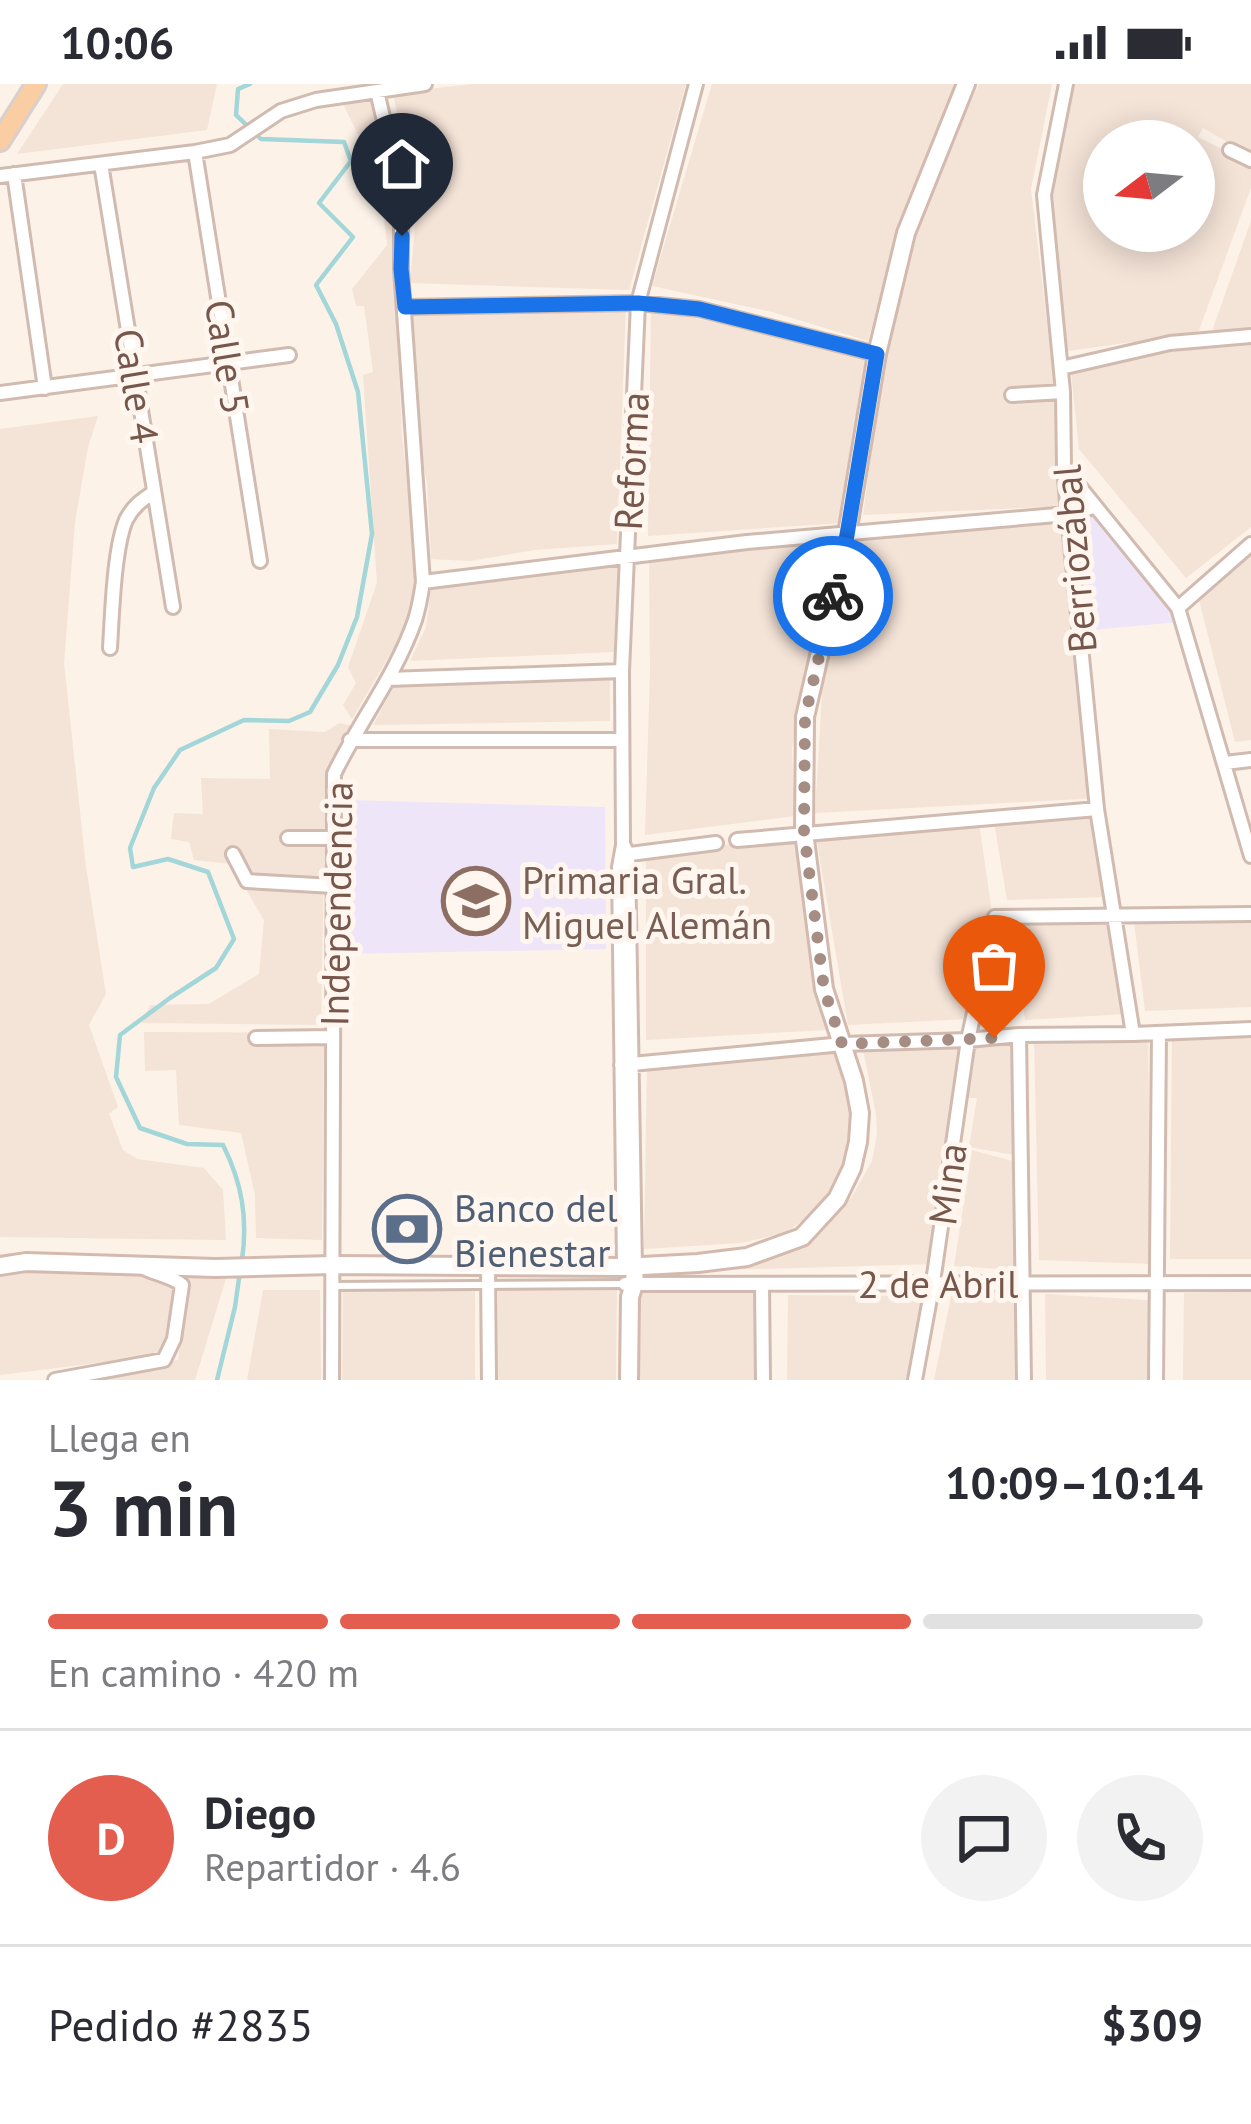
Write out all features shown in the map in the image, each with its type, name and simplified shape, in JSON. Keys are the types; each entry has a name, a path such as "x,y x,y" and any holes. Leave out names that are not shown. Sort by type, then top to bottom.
{"main road":[{"path":"0,141 36,84"},
{"path":"0,1266 26,1262 215,1268 488,1266 629,1280 747,1257 802,1237 837,1199 852,1168 860,1113 824,989 804,832 805,717 847,535 877,354 906,233 966,84"},
{"name":"Reforma","path":"629,1280 629,1380"}],"street":[{"path":"44,388 7,175 230,145 281,111 316,100 425,84"},
{"name":"Reforma","path":"629,1280 622,671 638,303 696,84"},
{"name":"Berriozábal","path":"1066,84 1043,195 1097,809 1132,1034"},
{"name":"Independencia","path":"332,1380 334,774 388,679 415,620 423,583 401,269 401,195 376,92"},
{"path":"1230,150 1251,160"},
{"name":"Calle 5","path":"195,152 260,561"},
{"name":"Calle 4","path":"101,164 172,607"},
{"path":"405,307 638,303 699,309 877,354"},
{"path":"1061,368 1171,343 1251,336"},
{"path":"0,393 289,355"},
{"path":"1012,395 1063,392"},
{"path":"1064,467 1178,608 1251,856"},
{"path":"110,648 124,523 136,504 154,492"},
{"path":"423,583 747,542 1068,514 1094,507"},
{"path":"1178,608 1251,544"},
{"path":"388,679 622,671"},
{"path":"350,740 622,740"},
{"path":"1225,763 1251,760"},
{"path":"737,840 1097,809"},
{"path":"288,838 334,838"},
{"path":"624,852 716,843"},
{"path":"233,854 247,881 334,886"},
{"path":"1114,914 1251,914"},
{"name":"Mina","path":"915,1380 968,1040 995,917 1114,914"},
{"path":"626,1065 842,1044 1251,1029"},
{"path":"1156,1380 1159,1033"},
{"path":"1019,1035 1024,1380"},
{"path":"256,1038 333,1037"},
{"path":"55,1380 164,1360 174,1339 182,1285 141,1266"},
{"path":"488,1266 489,1380"},
{"name":"2 de Abril","path":"629,1280 1251,1283"},
{"path":"762,1284 763,1380"}],"lane":[{"path":"332,1286 629,1280"}],"shaded area":[{"path":"63,84 217,84 207,130 17,154"},
{"path":"472,84 686,84 629,290 410,283 417,205 393,93"},
{"path":"712,84 958,84 889,263 868,341 772,312 652,286"},
{"path":"979,84 1052,84 1031,189 1069,506 863,515 883,369 917,234"},
{"path":"1074,84 1251,84 1251,156 1215,135 1215,120 1083,120 1083,252 1215,252 1215,145 1251,163 1251,188 1198,333 1068,351 1049,197"},
{"path":"378,94 404,198 395,283 402,436 419,586 408,624 352,719 343,705 356,683 348,667 377,583 363,375 373,372 364,306 356,306 352,289 387,245 380,179 342,102"},
{"path":"1251,221 1251,328 1212,331"},
{"path":"411,304 626,304 617,544 470,561 431,559"},
{"path":"651,308 867,358 842,523 648,536"},
{"path":"1251,343 1251,527 1186,578 1079,449 1070,363"},
{"path":"98,416 75,522 64,663 86,867 106,994 89,1025 118,1107 109,1114 123,1150 137,1159 204,1168 223,1190 226,1240 0,1237 0,429"},
{"path":"1097,514 1175,608 1179,622 1091,630 1078,516"},
{"path":"1068,519 1099,798 815,813 823,677 857,537"},
{"path":"837,542 792,749 795,816 645,835 649,557"},
{"path":"1251,549 1251,740 1235,742 1198,596"},
{"path":"618,562 614,652 410,661 426,627 431,589"},
{"path":"610,670 610,721 373,725 399,677"},
{"path":"339,723 354,726 325,800 321,1025 142,1023 150,1005 209,1004 259,974 264,920 231,864 194,860 189,842 171,839 174,813 203,814 201,778 270,779 269,729 325,732"},
{"name":"Primaria Gral. Miguel Alemán","path":"347,800 605,807 606,949 345,954"},
{"path":"1100,813 1109,897 1007,900 994,822"},
{"path":"979,823 1007,1017 848,1025 816,837"},
{"path":"795,838 826,1030 646,1040 646,852"},
{"path":"1251,913 1251,1007 1145,1011 1133,914"},
{"path":"1111,914 1124,1014 1025,1020 1011,919"},
{"path":"1251,1031 1251,1259 1170,1259 1172,1034"},
{"path":"144,1032 324,1033 322,1240 256,1238 255,1195 241,1133 179,1125 176,1070 145,1071"},
{"path":"1148,1034 1151,1264 1039,1260 1034,1037"},
{"path":"1011,1040 1014,1155 969,1147 977,1098 958,1098 931,1264 654,1272 792,1248 851,1198 872,1161 877,1134 862,1045"},
{"path":"837,1049 850,1086 854,1137 834,1186 812,1213 787,1232 741,1243 644,1249 647,1063"},
{"path":"972,1150 1016,1162 1015,1270 954,1266"},
{"path":"16,1271 174,1271 170,1354 0,1375 0,1275"},
{"path":"228,1272 195,1380 57,1380 178,1360 188,1274"},
{"path":"343,1286 475,1287 475,1380 342,1380"},
{"path":"498,1287 617,1288 616,1380 498,1380"},
{"path":"640,1288 759,1289 758,1380 640,1380"},
{"path":"263,1290 320,1290 321,1380 247,1380"},
{"path":"1251,1291 1251,1380 1183,1380 1184,1293"},
{"path":"952,1292 1021,1292 1021,1380 934,1380"},
{"path":"1045,1294 1165,1301 1164,1380 1046,1380"},
{"path":"788,1295 924,1296 908,1380 787,1380"}],"waterway":[{"path":"242,1260 242,1201 223,1145 187,1144 140,1128 116,1077 120,1035 216,968 234,939 208,872 168,859 133,867 130,848 154,788 180,750 244,720 289,721 310,712 338,665 357,617 372,534 358,392 336,324 316,285 353,237 319,203 351,161 344,142 261,139 236,115 238,89 250,84"},
{"path":"217,1380 240,1271"}],"way so far":[{"path":"833,596 805,717 804,832 824,989 842,1044 994,1038"}],"place":[{"name":"Primaria Gral. Miguel Alemán","path":"476,901"},
{"name":"Banco del Bienestar","path":"407,1229"}],"route":[{"path":"402,236 405,307 638,303 699,309 877,354 833,596"}]}
